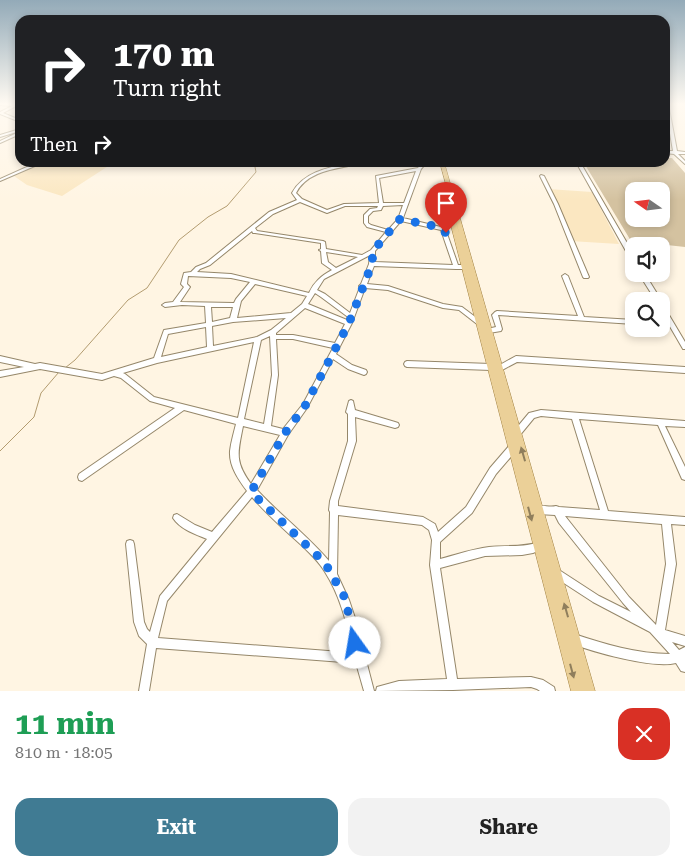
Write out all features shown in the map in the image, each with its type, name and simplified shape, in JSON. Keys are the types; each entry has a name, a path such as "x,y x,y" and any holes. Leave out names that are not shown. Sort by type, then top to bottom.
{"main road":[{"path":"438,167 460,267 496,367 517,433 589,691"},
{"path":"443,167 489,331 512,449 577,691"}],"street":[{"path":"0,142 12,135"},
{"path":"672,135 675,151 685,163"},
{"path":"670,152 685,149"},
{"path":"675,151 685,153"},
{"path":"0,180 30,167"},
{"path":"343,167 309,175 294,191 300,200 331,212 344,205 381,206 406,204"},
{"path":"381,206 377,177 414,167"},
{"path":"0,359 102,376 157,360 258,339 273,334 304,305 322,278 373,251 390,232 400,219 421,167"},
{"path":"581,167 625,244"},
{"path":"542,176 556,204 586,277"},
{"path":"192,274 198,268 208,264 273,212 300,200"},
{"path":"381,206 379,209 372,210 366,216 366,223 369,226 390,232"},
{"path":"372,264 460,267 443,229 400,219"},
{"path":"252,228 255,232 323,242 322,250 325,263 335,270"},
{"path":"322,250 363,257"},
{"path":"144,691 152,643 163,599 251,492 285,433 305,406 350,319 372,264 373,251"},
{"path":"175,304 187,287 184,284 185,276 192,274 231,276 253,283 322,293 350,319"},
{"path":"565,276 580,318"},
{"path":"233,320 235,305 241,294 253,283"},
{"path":"362,286 388,288 443,306 460,308 479,322"},
{"path":"165,305 235,305"},
{"path":"304,305 350,319"},
{"path":"208,306 210,349"},
{"path":"489,331 499,329 495,315 497,313 625,321"},
{"path":"157,360 166,332 210,323 293,315"},
{"path":"671,326 685,347"},
{"path":"273,334 337,346"},
{"path":"267,429 275,375 273,334"},
{"path":"258,339 242,422 233,457 251,492 317,553 333,574 345,598 358,658 368,691"},
{"path":"333,355 350,367 364,372"},
{"path":"407,364 496,367 516,359 685,370"},
{"path":"0,374 40,366"},
{"path":"114,373 123,376 152,399 181,408 285,433"},
{"path":"333,574 333,510 336,489 352,440 351,407 394,425"},
{"path":"82,477 181,408"},
{"path":"517,433 532,415 541,413 685,424"},
{"path":"574,415 605,514"},
{"path":"660,422 685,476"},
{"path":"436,540 469,510 493,471 512,449"},
{"path":"333,510 423,521 432,527 436,540 435,565 453,685"},
{"path":"538,510 685,521"},
{"path":"556,510 626,600 682,654 685,667"},
{"path":"176,518 192,528 214,537"},
{"path":"659,632 671,564 666,520"},
{"path":"130,544 139,622 142,632 152,643 358,658"},
{"path":"435,565 493,551 528,551 539,546"},
{"path":"556,573 596,599 659,632 685,641"},
{"path":"574,639 599,648 667,659 682,654"},
{"path":"381,691 399,686 531,682 539,684 550,691"}],"shaded area":[{"path":"670,158 672,158 685,173 685,247 670,245 670,237 629,237 586,167 670,167"},
{"path":"34,167 107,167 62,196 27,185 14,176"},
{"path":"548,189 592,192 619,244 570,241"}],"waterway":[{"path":"65,368 75,360 128,300 147,288 179,240 208,217 227,206 256,172 255,167"},
{"path":"0,451 34,417 41,393 59,372"}],"route":[{"path":"355,643 345,598 333,574 317,553 251,492 285,433 305,406 349,323 372,264 373,251 400,219 439,227 446,233"}]}
